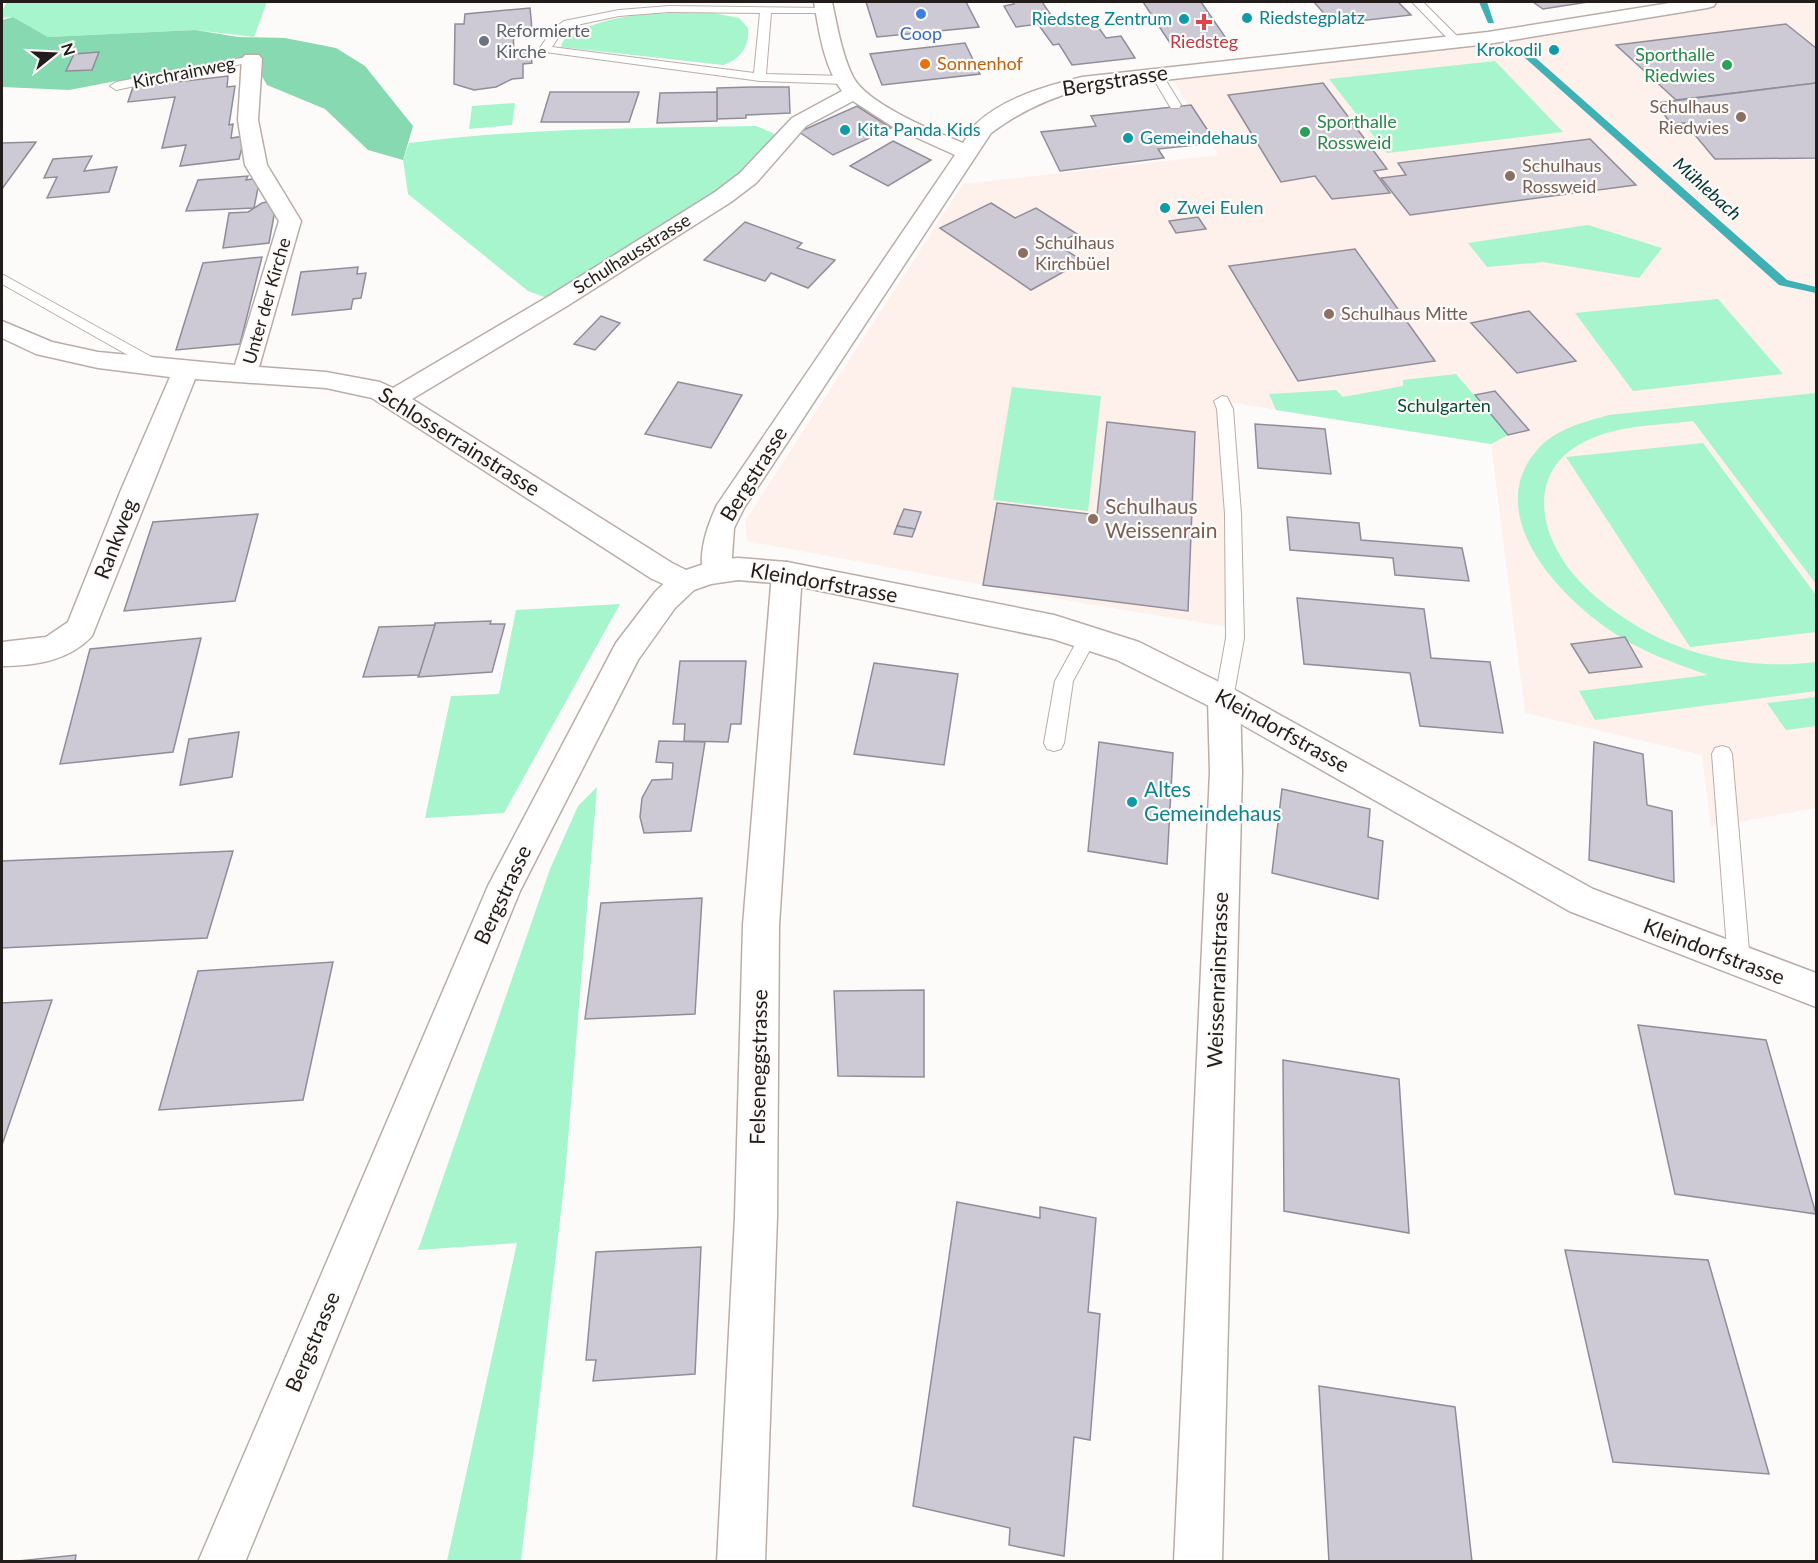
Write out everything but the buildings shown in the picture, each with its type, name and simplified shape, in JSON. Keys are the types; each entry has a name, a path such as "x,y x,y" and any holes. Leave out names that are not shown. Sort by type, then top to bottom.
{"street":[{"name":"Bergstrasse","path":"221,1562 505,886 627,652 665,600 700,576 731,505 983,129 1007,110 1043,93 1083,83 1557,28 1707,2"},
{"path":"823,6 849,87 906,125 967,153"},
{"name":"Unter der Kirche","path":"245,373 290,221 256,165 248,120 252,59"},
{"name":"Schulhausstrasse","path":"394,398 558,301 723,197 748,178 799,122 849,87"},
{"name":"Schlosserrainstrasse","path":"2,329 45,348 72,356 174,369 245,373 351,384 380,391 652,564 700,576"},
{"name":"Rankweg","path":"2,654 53,648 75,636 81,628 135,490 174,369"},
{"name":"Kleindorfstrasse","path":"700,576 762,570 787,573 1054,627 1128,651 1224,699 1581,900 1816,990"},
{"name":"Felseneggstrasse","path":"741,1562 756,1217 761,925 787,573"},
{"name":"Weissenrainstrasse","path":"1198,1562 1226,772 1224,699"}],"lane":[{"path":"1417,2 1456,41"},
{"path":"823,6 766,10 644,10 590,18 568,23 557,31 545,49 849,87"},
{"path":"760,77 766,10"},
{"name":"Kirchrainweg","path":"116,86 252,59"},
{"path":"1156,73 1175,105"},
{"path":"2,278 174,369"},
{"name":"Weissenrainstrasse","path":"1222,401 1225,409 1233,514 1235,638 1224,699"},
{"path":"1054,743 1064,681 1088,637"},
{"path":"1722,754 1739,962"}],"shaded area":[{"path":"1707,2 1816,2 1816,808 1711,827 1702,755 1525,713 1491,444 1222,401 1235,628 1087,604 747,541 745,521 963,184 1219,155 1168,72 1557,28"}],"green space":[{"path":"7,2 267,2 254,37 195,30 48,37 13,17 2,18 2,11"},
{"path":"713,13 739,18 748,28 743,51 734,60 723,65 561,47 563,41 568,37 605,21 641,15"},
{"path":"13,17 48,37 195,30 238,37 285,38 336,48 365,66 413,126 403,160 368,150 325,109 267,85 252,59 116,86 116,81 69,90 2,87 2,20"},
{"path":"1495,61 1563,132 1387,153 1329,79"},
{"path":"515,103 512,125 469,129 472,106"},
{"path":"756,126 775,134 744,171 714,195 547,298 528,291 408,194 403,160 409,143 452,138 582,130"},
{"path":"1588,225 1662,248 1639,278 1543,262 1487,267 1468,243"},
{"path":"1718,299 1783,374 1633,391 1575,313"},
{"name":"Schulgarten","path":"1456,374 1508,435 1491,444 1276,410 1269,394 1336,390 1343,397 1403,386 1403,380"},
{"path":"1012,387 1101,396 1088,511 993,500"},
{"path":"1816,393 1816,584 1693,421 1607,433 1573,448 1558,463 1548,479 1544,497 1545,516 1551,536 1573,574 1608,607 1649,633 1688,650 1709,656 1752,663 1816,662 1816,691 1595,720 1579,691 1708,675 1650,653 1617,635 1574,601 1553,579 1535,554 1523,529 1518,502 1522,476 1537,450 1561,432 1609,415"},
{"path":"1703,443 1816,595 1816,632 1690,647 1566,457"},
{"path":"620,604 504,813 425,818 451,696 499,694 516,610"},
{"path":"1816,697 1816,726 1786,730 1767,703"},
{"path":"597,787 565,1176 521,1561 447,1561 517,1243 418,1250 550,869 578,806"}],"waterway":[{"name":"Mühlebach","path":"1483,2 1491,21"},
{"name":"Mühlebach","path":"1526,54 1783,283 1816,290"}],"place":[{"name":"Coop","path":"921,14"},
{"name":"Riedstegplatz","path":"1247,18"},
{"name":"Riedsteg Zentrum","path":"1184,19"},
{"name":"Riedsteg","path":"1204,22"},
{"name":"Reformierte Kirche","path":"484,41"},
{"name":"Krokodil","path":"1554,50"},
{"name":"Sonnenhof","path":"925,64"},
{"name":"Sporthalle Riedwies","path":"1727,65"},
{"name":"Schulhaus Riedwies","path":"1741,117"},
{"name":"Kita Panda Kids","path":"845,130"},
{"name":"Sporthalle Rossweid","path":"1305,132"},
{"name":"Gemeindehaus","path":"1128,138"},
{"name":"Schulhaus Rossweid","path":"1510,176"},
{"name":"Zwei Eulen","path":"1165,208"},
{"name":"Schulhaus Kirchbüel","path":"1023,253"},
{"name":"Schulhaus Mitte","path":"1329,314"},
{"name":"Schulhaus Weissenrain","path":"1093,519"},
{"name":"Altes Gemeindehaus","path":"1132,802"}]}
